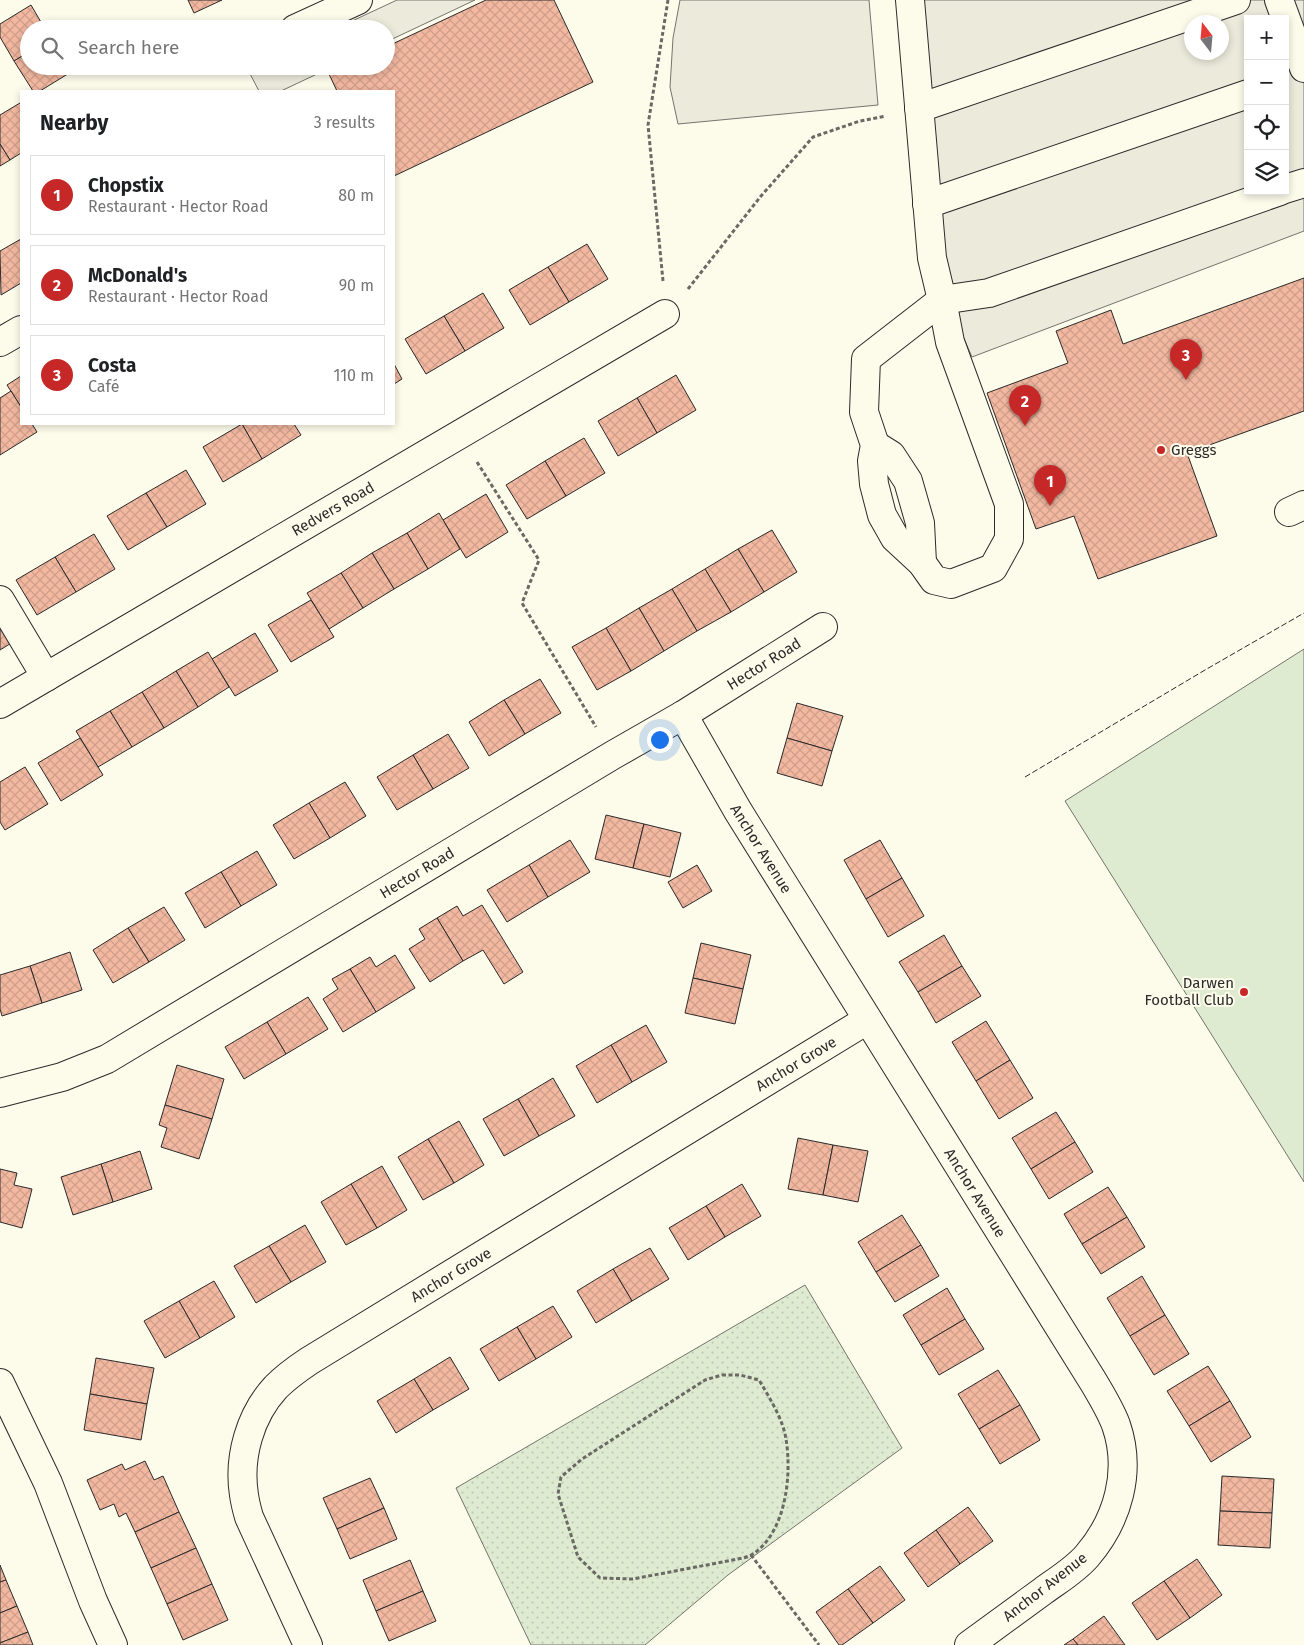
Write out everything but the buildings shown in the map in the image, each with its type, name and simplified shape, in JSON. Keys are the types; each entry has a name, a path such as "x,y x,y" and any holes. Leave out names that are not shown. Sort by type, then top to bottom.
{"street":[{"path":"315,20 358,0"},
{"path":"910,0 932,258 942,300 950,342 1009,504 1009,539 993,568 951,584 934,580 922,563 920,523 908,481 891,455 875,445 864,412 866,359 942,300 989,293 1269,195"},
{"path":"919,108 1236,0"},
{"path":"1279,0 1304,68"},
{"path":"1289,80 1304,75"},
{"path":"927,204 1244,95"},
{"path":"1289,188 1304,183"},
{"name":"Redvers Road","path":"0,704 665,314"},
{"path":"0,342 20,331"},
{"path":"0,600 46,677"},
{"name":"Hector Road","path":"0,1093 62,1077 107,1059 613,755 683,715 823,627"},
{"name":"Anchor Avenue","path":"683,715 738,811 1100,1394 1116,1426 1122,1452 1122,1478 1117,1505 1110,1524 1099,1541 1086,1558 1070,1571 969,1645"},
{"name":"Anchor Grove","path":"308,1645 249,1517 244,1495 242,1471 245,1448 252,1425 262,1405 276,1388 291,1373 309,1361 867,1020"},
{"path":"3,1396 48,1483 93,1601 113,1645"}],"path":[{"path":"665,314 648,125 668,0"},
{"path":"665,314 696,280 761,196 813,137 860,121 919,108"},
{"path":"460,434 539,560 522,603 613,755"},
{"path":"722,1375 740,1375 759,1380 773,1405 786,1437 789,1473 777,1525 760,1548 751,1555 738,1560 633,1579 600,1578 578,1557 558,1494 561,1477 582,1459 705,1380 722,1375"},
{"path":"751,1555 818,1645"}],"green space":[{"name":"Darwen Football Club","path":"1304,649 1304,1182 1065,801"},
{"path":"805,1285 902,1448 728,1575 645,1645 531,1645 456,1488"}],"shaded area":[{"path":"397,0 475,0 395,38 395,20 354,20"},
{"path":"680,0 869,0 878,105 678,124 670,87 673,38"},
{"path":"921,0 1304,0 1304,231 972,357 938,279"},
{"path":"251,75 315,75 283,90 258,90"}],"fence":[{"path":"1025,777 1304,613"}],"place":[{"name":"Costa","path":"1186,380"},
{"name":"McDonald's","path":"1025,426"},
{"name":"Greggs","path":"1161,450"},
{"name":"Chopstix","path":"1050,506"},
{"name":"Darwen Football Club","path":"1244,992"}]}
